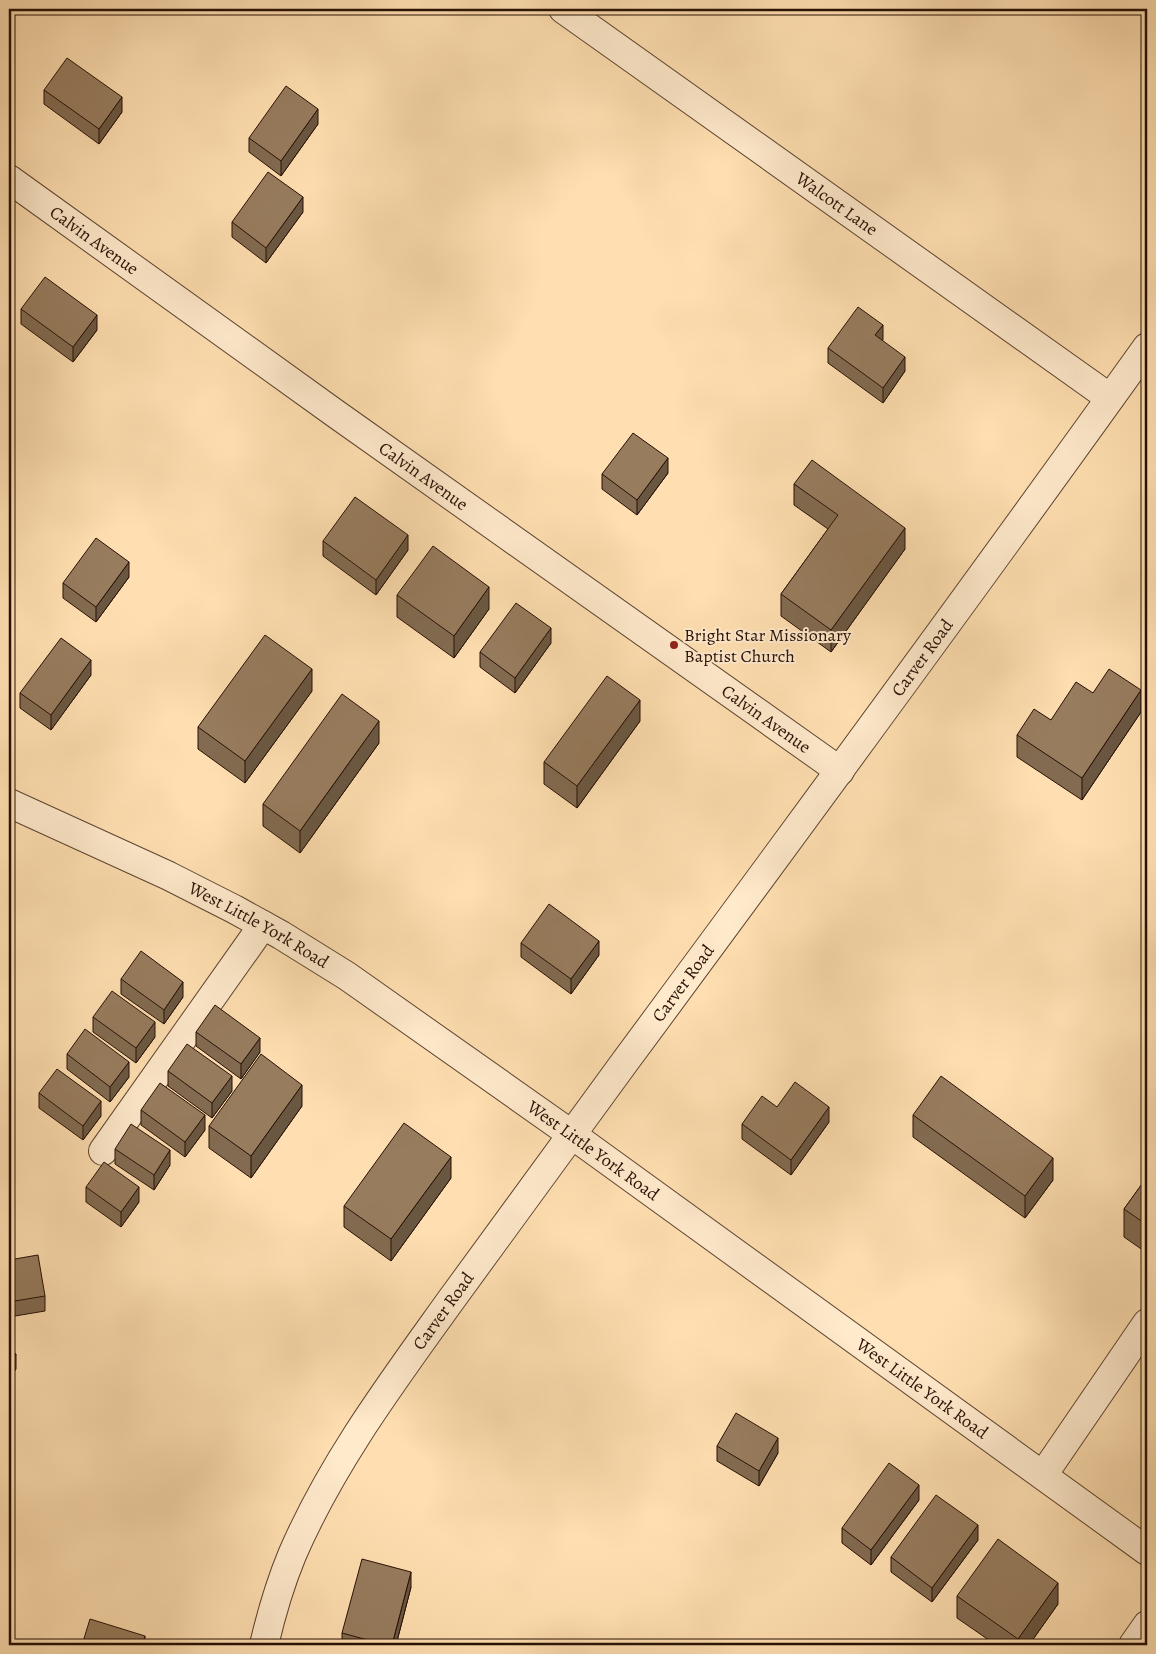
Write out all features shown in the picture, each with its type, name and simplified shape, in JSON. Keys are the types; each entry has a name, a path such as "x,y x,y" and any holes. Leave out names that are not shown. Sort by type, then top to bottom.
{"street":[{"name":"Walcott Lane","path":"563,9 1110,398"},
{"name":"Calvin Avenue","path":"9,179 336,414 840,771"},
{"name":"Carver Road","path":"264,1645 273,1610 291,1557 314,1508 341,1459 378,1402 571,1134 840,771 1147,347"},
{"name":"West Little York Road","path":"9,803 169,876 263,925 347,976 571,1134 1147,1551"},
{"path":"103,1151 263,925"},
{"path":"1043,1475 1147,1323"},
{"path":"1133,1645 1147,1625"}],"building":[{"path":"67,58 122,97 99,129 44,90"},
{"path":"286,86 318,109 281,161 249,138"},
{"path":"268,172 303,197 266,248 232,222"},
{"path":"45,277 97,315 73,347 21,309"},
{"path":"858,307 883,325 875,335 905,357 883,388 828,348"},
{"path":"633,433 668,458 637,500 602,474"},
{"path":"812,460 905,528 831,630 781,594 838,515 794,484"},
{"path":"355,497 408,535 376,580 323,541"},
{"path":"96,538 129,562 96,607 63,583"},
{"path":"433,546 489,587 454,636 397,595"},
{"path":"516,603 551,628 515,678 480,652"},
{"path":"265,635 312,669 245,761 198,727"},
{"path":"61,638 91,660 51,715 20,693"},
{"path":"1109,669 1141,690 1082,778 1017,735 1034,709 1051,720 1076,682 1093,693"},
{"path":"607,676 640,700 577,786 544,762"},
{"path":"342,694 379,721 300,831 263,804"},
{"path":"549,904 599,941 571,979 521,943"},
{"path":"141,951 183,982 164,1010 121,979"},
{"path":"112,991 155,1022 136,1048 93,1017"},
{"path":"215,1005 260,1038 241,1064 196,1032"},
{"path":"85,1029 129,1062 110,1087 67,1054"},
{"path":"187,1044 232,1076 212,1103 168,1071"},
{"path":"261,1054 302,1085 251,1156 209,1126"},
{"path":"57,1069 101,1101 83,1126 39,1093"},
{"path":"941,1076 1053,1158 1025,1196 913,1115"},
{"path":"795,1082 829,1107 791,1160 742,1124 762,1096 777,1107"},
{"path":"160,1083 205,1115 185,1142 141,1110"},
{"path":"404,1123 451,1157 391,1239 344,1206"},
{"path":"131,1124 170,1150 154,1175 115,1149"},
{"path":"104,1162 139,1187 121,1212 86,1187"},
{"path":"1147,1177 1147,1225 1124,1209"},
{"path":"9,1191 14,1195 9,1203"},
{"path":"38,1255 45,1296 9,1302 9,1260"},
{"path":"9,1349 16,1354 9,1365"},
{"path":"736,1413 778,1438 759,1471 717,1446"},
{"path":"889,1463 919,1485 871,1550 842,1528"},
{"path":"936,1495 978,1525 932,1588 891,1557"},
{"path":"998,1539 1058,1583 1018,1639 957,1596"},
{"path":"362,1559 411,1572 392,1645 342,1633"},
{"path":"90,1619 145,1636 142,1645 82,1645"},
{"path":"1016,1640 1023,1645 1012,1645"}],"place":[{"name":"Bright Star Missionary Baptist Church","path":"674,645"}]}
